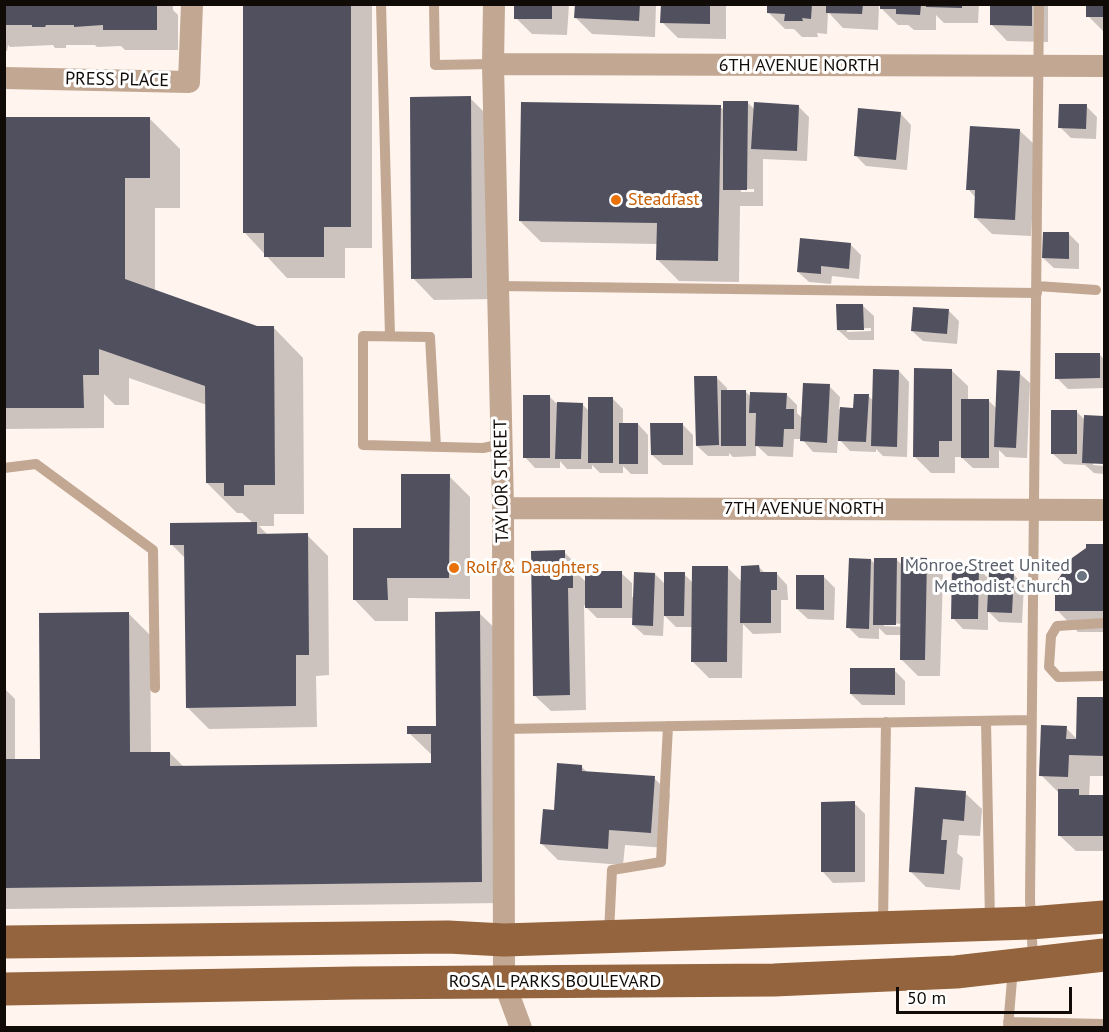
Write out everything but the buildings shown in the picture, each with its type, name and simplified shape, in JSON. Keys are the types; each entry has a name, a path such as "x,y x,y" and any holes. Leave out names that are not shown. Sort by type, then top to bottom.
{"main road":[{"path":"4,942 448,937 504,940 1030,923 1104,917"},
{"name":"ROSA L PARKS BOULEVARD","path":"4,988 774,980 957,972 1104,955"}],"street":[{"name":"PRESS PLACE","path":"4,78 189,82 192,4"},
{"name":"TAYLOR STREET","path":"494,4 493,64 503,508 504,982 521,1028"},
{"name":"6TH AVENUE NORTH","path":"493,64 1104,66"},
{"name":"7TH AVENUE NORTH","path":"503,508 1104,510"}],"lane":[{"path":"381,4 390,336"},
{"path":"434,4 435,65 493,64"},
{"path":"1039,4 1030,923 1008,1025 1088,1026 1104,1024"},
{"path":"499,286 1095,290"},
{"path":"436,447 430,337 363,336 363,445 436,447 483,448 502,444"},
{"path":"4,468 36,464 153,550 155,688"},
{"path":"1104,623 1057,626 1051,636 1049,667 1058,676 1104,676"},
{"path":"986,720 990,924"},
{"path":"503,729 1031,720"},
{"path":"883,928 886,722"},
{"path":"609,937 612,870 661,862 668,726"}],"place":[{"name":"Steadfast","path":"616,200"},
{"name":"Rolf & Daughters","path":"454,568"},
{"name":"Monroe Street United Methodist Church","path":"1082,576"}]}
